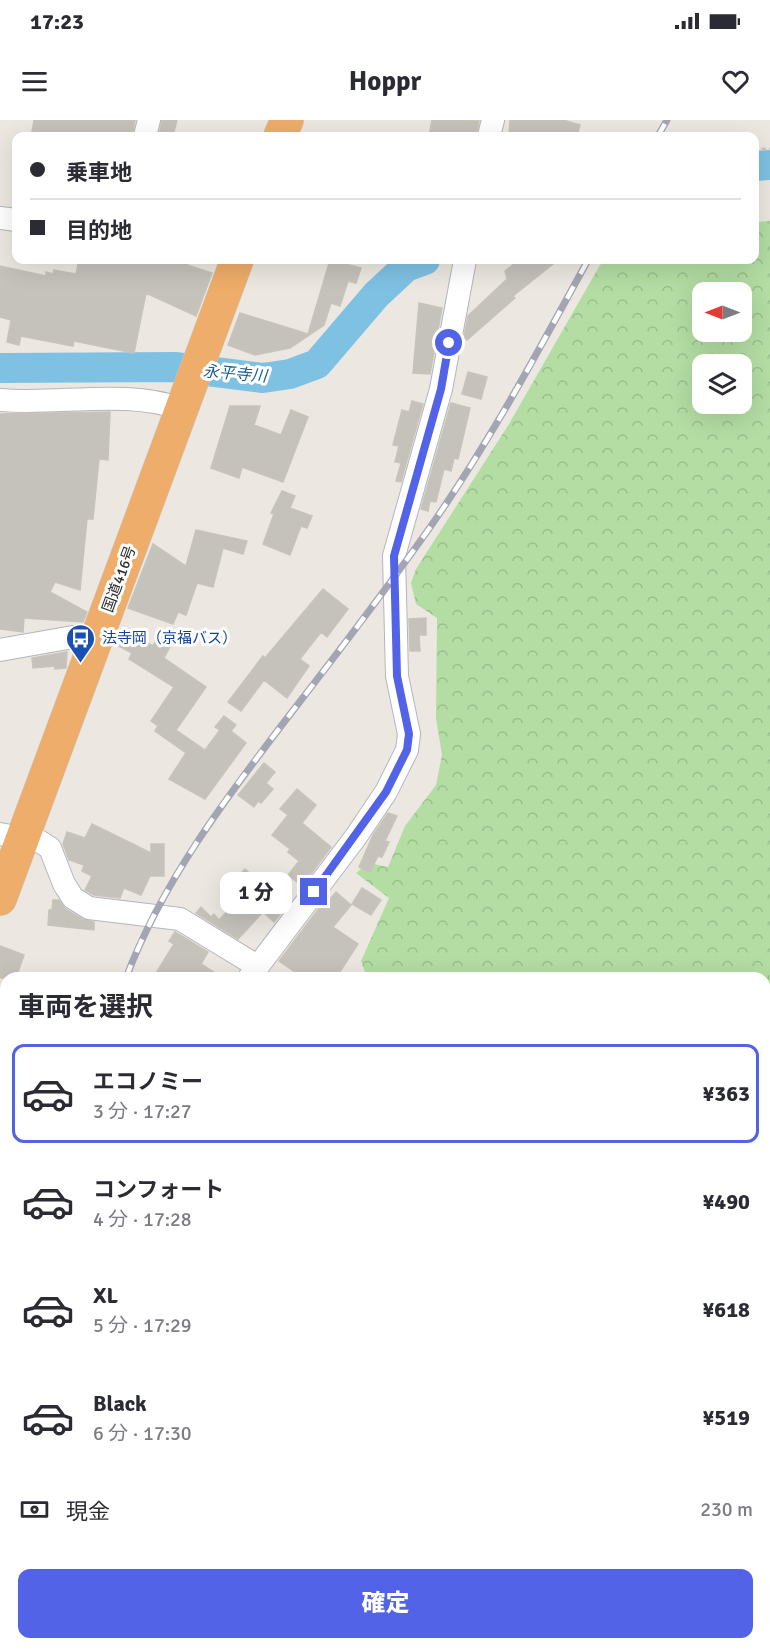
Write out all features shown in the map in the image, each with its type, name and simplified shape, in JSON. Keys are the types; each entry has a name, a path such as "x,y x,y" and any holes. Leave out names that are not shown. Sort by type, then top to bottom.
{"highway":[{"name":"国道416号","path":"0,899 11,836 97,638 236,264"}],"street":[{"path":"255,972 355,838 386,792 407,750 409,734 397,676 394,556 441,389 463,267"},
{"path":"0,400 111,400 166,404 184,402"},
{"path":"0,650 73,637 97,638"},
{"path":"11,836 39,841 50,848 64,884 73,898 89,908 180,918 251,972"}],"green space":[{"path":"770,221 770,972 365,972 361,961 389,898 356,873 369,863 388,867 405,826 436,785 442,755 436,718 437,618 416,604 411,583 416,569 509,424 601,264 759,264 759,222"}],"building":[{"path":"34,120 135,120 133,132 32,132"},
{"path":"162,120 177,120 174,132 160,132"},
{"path":"432,120 479,121 477,132 430,132"},
{"path":"510,120 563,120 580,125 578,132 509,132"},
{"path":"78,264 187,264 212,273 196,316 146,293 134,353 74,341 73,346 21,336 19,345 7,342 11,320 0,317 0,266 46,276 46,272 53,274 54,270 76,274"},
{"path":"329,264 346,264 361,268 356,283 348,281 340,306 331,303 324,325 290,348 255,355 228,345 240,313 308,334"},
{"path":"514,264 553,264 513,296 515,298 467,340 464,337 468,316 507,279 505,271"},
{"path":"419,303 442,308 430,374 413,373"},
{"path":"468,372 487,377 481,399 462,394"},
{"path":"412,401 423,404 401,482 396,481 401,463 395,462 399,446 393,445 402,410 409,412"},
{"path":"451,403 470,408 458,459 454,458 451,471 444,469 436,502 430,501 428,511 421,509"},
{"path":"230,406 260,406 254,425 281,435 291,410 308,417 283,482 242,467 239,478 211,468"},
{"path":"110,412 108,460 99,459 93,519 87,519 80,590 55,582 50,592 87,612 83,622 24,618 23,632 0,629 0,414"},
{"path":"282,491 295,496 290,508 312,516 307,528 301,526 290,555 263,544 274,514 271,513"},
{"path":"196,530 247,541 243,554 223,548 213,587 197,583 186,615 178,612 173,624 128,608 153,544 186,566"},
{"path":"323,589 348,609 327,637 321,632 300,659 309,666 287,698 264,680 241,711 228,702 263,656 265,658"},
{"path":"426,618 426,635 419,635 420,651 410,651 409,619"},
{"path":"160,634 173,641 164,658 206,687 176,730 205,750 220,730 215,727 224,716 236,725 231,731 246,743 205,799 169,779 186,753 155,731 158,726 151,721 174,687 129,659 132,653 115,644 140,639 153,646"},
{"path":"67,652 66,668 55,669 55,666 33,668 32,658"},
{"path":"264,763 275,772 266,783 273,789 261,803 258,801 254,807 238,795"},
{"path":"297,789 316,805 302,823 331,847 302,886 288,875 299,861 288,852 290,849 272,835 288,815 280,809"},
{"path":"388,813 397,816 385,841 389,842 382,857 378,856 370,872 359,867 373,835"},
{"path":"92,824 151,853 151,844 164,844 164,876 150,876 141,895 124,888 120,898 94,895 85,890 92,876 82,871 84,865 69,860 63,844 67,832 85,838"},
{"path":"245,869 286,907 274,922 263,912 238,939 196,913 201,907 211,917 214,914 219,920 244,894 232,883"},
{"path":"362,888 381,900 371,915 352,904"},
{"path":"336,892 351,905 333,927 358,944 340,972 295,972 279,961 320,907 322,909"},
{"path":"53,900 59,900 65,909 82,919 94,922 94,930 48,925 49,910 52,910"},
{"path":"175,932 208,952 201,964 214,972 157,972 174,944 169,941"},
{"path":"0,946 24,955 18,972 0,972"}],"waterway":[{"name":"永平寺川","path":"759,166 770,165"},
{"name":"永平寺川","path":"0,368 175,367 263,378 290,374 317,364 376,295 406,267 414,264"}],"railway":[{"path":"660,132 667,120"},
{"path":"129,972 158,908 197,842 242,778 421,540 467,472 586,264"}],"place":[{"name":"法寺岡（京福バス）","path":"81,664"}],"route":[{"path":"314,892 386,792 407,750 409,734 397,676 393,616 394,556 441,389 449,343"}]}
